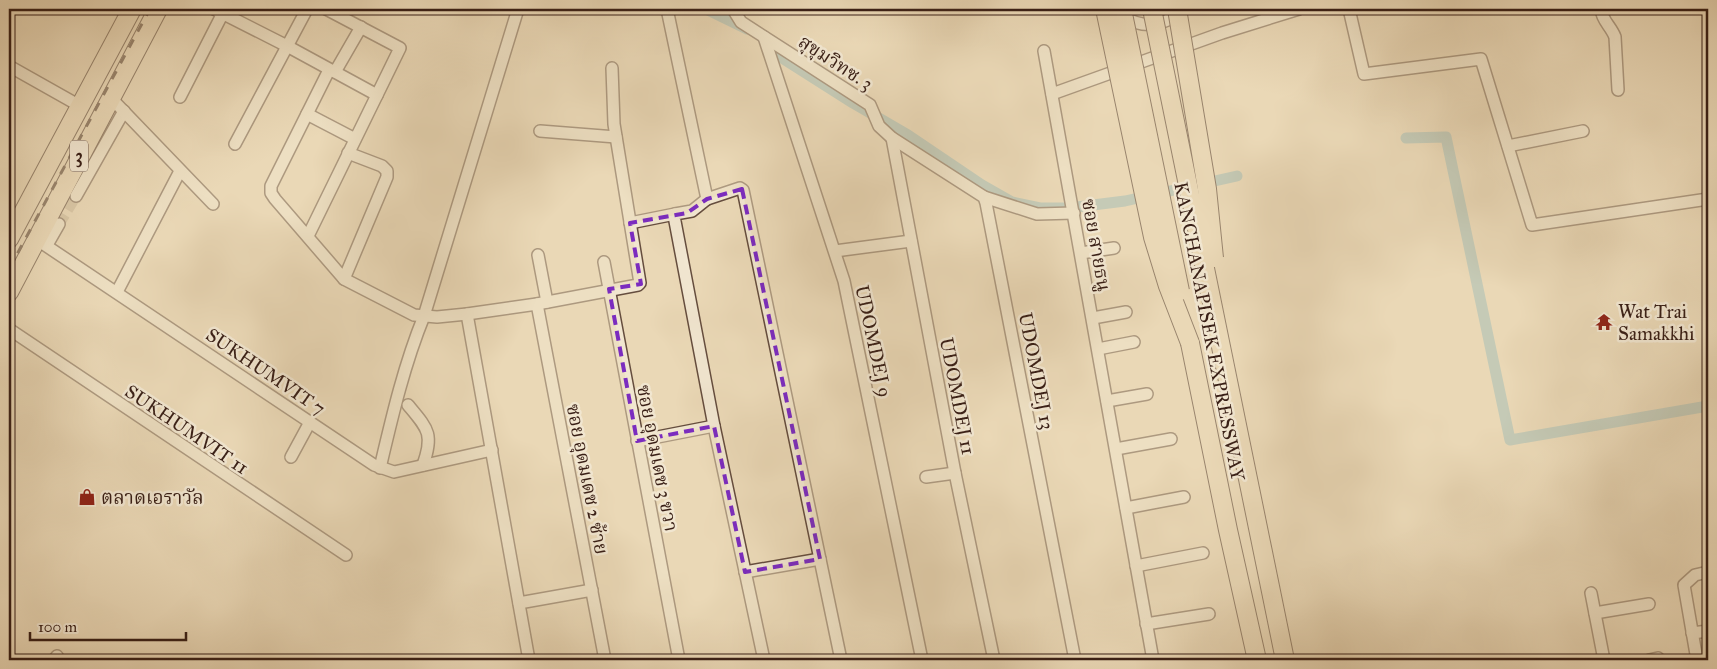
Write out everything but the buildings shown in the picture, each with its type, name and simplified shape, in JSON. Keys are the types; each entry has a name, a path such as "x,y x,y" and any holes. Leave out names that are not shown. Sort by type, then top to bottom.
{"highway":[{"path":"1105,9 1153,237 1168,286 1190,343"},
{"name":"KANCHANAPISEK EXPRESSWAY","path":"1122,9 1228,530 1258,660"},
{"name":"KANCHANAPISEK EXPRESSWAY","path":"1152,9 1285,660"},
{"path":"1177,9 1207,189 1220,335"},
{"path":"131,10 154,15"},
{"name":"3","path":"9,239 131,10"},
{"name":"3","path":"9,292 42,242 110,97 154,15"}],"street":[{"path":"235,144 307,9"},
{"path":"308,236 400,48 326,9"},
{"path":"380,468 400,387 424,316 518,9"},
{"path":"667,9 707,199"},
{"name":"สุขุมวิทซ. 3","path":"733,9 739,21 765,40 870,105 879,126 892,138"},
{"path":"1112,9 1134,23 1146,25 1166,21 1184,9"},
{"path":"1052,94 1222,33 1299,9"},
{"path":"1349,9 1364,74 1481,59 1532,225 1708,199"},
{"path":"1601,9 1602,18 1613,31 1615,37 1618,90"},
{"path":"180,97 220,10 377,95"},
{"path":"361,27 307,114 271,186 271,192 344,278 414,315 437,317 468,314 542,303 638,285 640,283 616,137 612,68"},
{"name":"UDOMDEJ 9","path":"765,40 844,281 922,660"},
{"name":"ซอย สายธนู","path":"1044,51 1153,660"},
{"path":"9,66 80,106"},
{"path":"110,97 213,204"},
{"path":"76,196 124,112"},
{"path":"307,114 355,139"},
{"path":"540,131 616,137"},
{"path":"1508,146 1583,131"},
{"path":"892,138 984,197 1037,214 1074,213"},
{"name":"UDOMDEJ 11","path":"892,138 955,473 994,660"},
{"path":"344,278 387,177 387,171 382,166 348,153"},
{"path":"117,292 180,171"},
{"path":"630,223 692,212 707,199 740,188 743,190 841,660"},
{"name":"UDOMDEJ 13","path":"984,197 1075,660"},
{"path":"675,214 714,426 764,660"},
{"path":"42,242 59,224"},
{"path":"835,251 910,241"},
{"name":"SUKHUMVIT 7","path":"42,242 380,468 394,472 492,450"},
{"path":"1081,253 1114,248"},
{"name":"ซอย อุดมเดช 2 ซ้าย","path":"538,255 542,303 605,660"},
{"name":"ซอย อุดมเดช 3 ขวา","path":"604,262 679,660"},
{"path":"1093,318 1126,312"},
{"path":"468,314 529,660"},
{"name":"SUKHUMVIT 11","path":"9,329 346,555"},
{"path":"1098,349 1134,342"},
{"path":"1107,401 1148,394"},
{"path":"408,405 427,430 429,448 423,466"},
{"path":"291,457 310,422"},
{"path":"637,441 714,426"},
{"path":"1116,449 1171,439"},
{"path":"926,477 955,473"},
{"path":"1126,508 1184,497"},
{"path":"1136,566 1203,553"},
{"path":"745,572 820,560"},
{"path":"1697,660 1684,585 1695,575 1708,572"},
{"path":"519,603 592,590"},
{"path":"1591,592 1604,660"},
{"path":"1595,613 1649,604"},
{"path":"1146,624 1209,614"},
{"path":"1692,633 1708,631"}],"highlighted area":[{"path":"742,189 820,559 745,572 714,426 637,441 609,289 641,284 630,223 687,213 707,199"}],"waterway":[{"path":"706,9 747,29"},
{"path":"766,39 779,56 908,135 982,185 1012,202 1040,208 1066,208"},
{"path":"1406,138 1446,137 1510,440 1708,406"},
{"path":"1077,207 1125,201 1237,176"}],"tunnel":[{"path":"59,224 76,196"}],"railway":[{"path":"9,269 150,9"}],"place":[{"name":"Wat Trai Samakkhi","path":"1604,322"},
{"name":"ตลาดเอราวัล","path":"87,497"}]}
